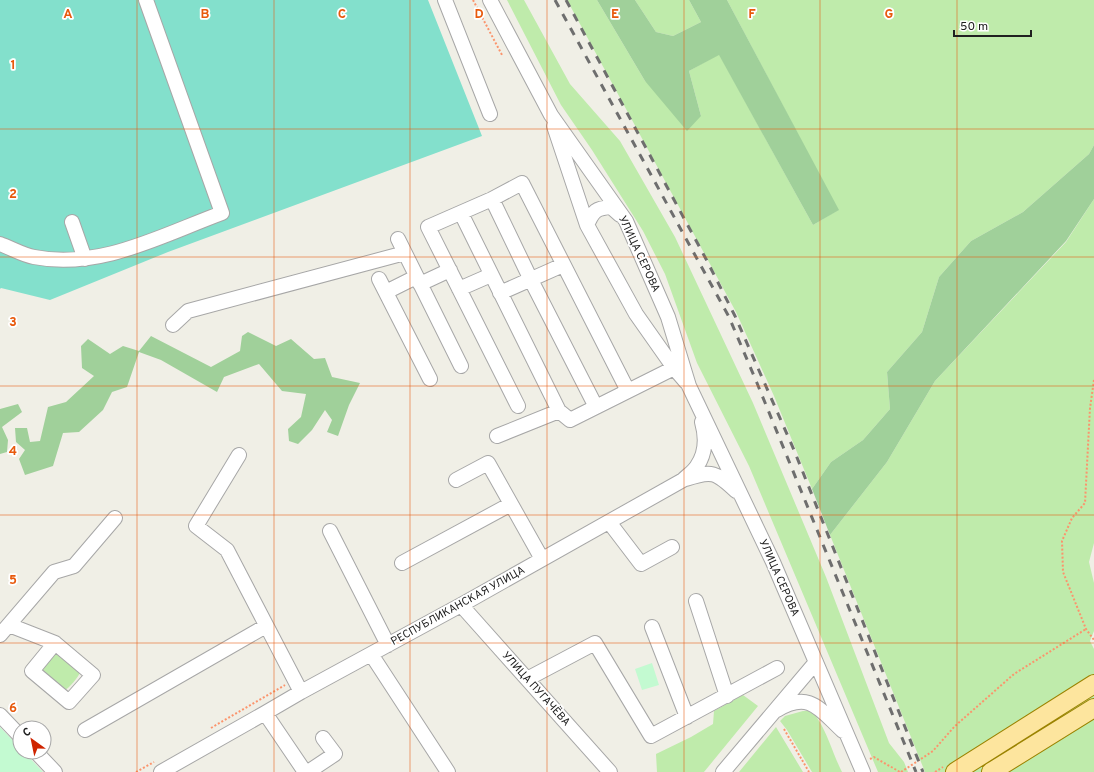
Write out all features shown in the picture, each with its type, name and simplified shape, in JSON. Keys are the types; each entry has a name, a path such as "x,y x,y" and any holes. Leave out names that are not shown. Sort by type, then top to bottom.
{"main road":[{"path":"955,772 1094,684"},
{"path":"990,772 1094,708"}],"street":[{"path":"0,244 33,257 61,260 84,259 118,253 222,213 146,0"},
{"path":"445,0 490,114"},
{"name":"УЛИЦА СЕРОВА","path":"490,0 551,115 626,221 668,317 689,386 773,562 861,768"},
{"name":"УЛИЦА СЕРОВА","path":"551,115 587,225 636,314 674,368 689,386"},
{"path":"518,406 428,227 522,184 628,390"},
{"path":"492,199 531,280 596,407"},
{"path":"587,225 591,214 601,208 611,207 626,221"},
{"path":"461,213 559,411 570,420 674,368"},
{"path":"72,222 84,259"},
{"path":"398,239 461,366"},
{"path":"173,325 188,311 404,253"},
{"path":"500,293 563,265"},
{"path":"386,292 450,270"},
{"path":"459,288 491,275"},
{"path":"379,279 430,379"},
{"name":"РЕСПУБЛИКАНСКАЯ УЛИЦА","path":"159,766 265,713 298,686 388,645 683,480 698,466 703,453 705,434 699,405"},
{"path":"497,436 559,411"},
{"path":"239,455 196,526 227,550 298,686"},
{"path":"683,480 724,460"},
{"path":"456,480 488,463 542,559"},
{"path":"683,480 700,474 712,473 722,478 742,497"},
{"path":"402,563 511,504"},
{"path":"56,644 5,630 54,572 74,566 115,518"},
{"path":"609,522 641,564 672,546"},
{"path":"330,531 388,645"},
{"path":"696,601 727,696"},
{"name":"УЛИЦА ПУГАЧЁВА","path":"461,605 610,772"},
{"path":"85,730 266,626"},
{"path":"652,627 687,717"},
{"path":"793,688 801,672 803,663 802,631"},
{"path":"528,679 595,643 651,736 777,668"},
{"path":"370,654 444,770"},
{"path":"723,772 816,662"},
{"path":"772,713 787,704 799,700 807,701 818,708 847,734"},
{"path":"265,713 306,772 335,754 323,738"},
{"path":"0,715 12,728"},
{"path":"44,760 55,772"}],"path":[{"path":"473,0 502,55"},
{"path":"1094,380 1090,408 1085,503 1072,518 1062,541 1063,572 1086,629 1094,640"},
{"path":"861,768 874,757 900,772 932,751 955,726 1014,674 1086,629"},
{"path":"205,732 298,686"},
{"path":"784,729 809,772"},
{"path":"136,772 159,766"}],"green space":[{"path":"507,0 524,0 570,84 620,141 675,237 753,403 826,577 889,743 904,762 908,772 878,772 749,466 697,363 665,274 643,231 592,150 561,105"},
{"path":"567,0 597,0 645,81 701,116 689,71 719,54 813,225 838,210 727,0 1094,0 1094,145 1089,154 1023,212 971,241 939,277 922,332 887,372 890,409 863,440 831,462 812,489 774,396 736,312"},
{"path":"597,0 635,0 656,32 673,36 701,22 689,0 727,0 839,210 813,225 719,55 689,71 701,116 687,131 645,81"},
{"path":"635,0 689,0 701,22 673,36 656,32"},
{"path":"1094,145 1094,199 1066,241 935,381 887,462 830,535 812,489 831,462 863,440 890,409 887,372 922,332 939,277 971,241 1023,212 1089,154"},
{"path":"1094,199 1094,543 1089,562 1094,583 1094,631 1090,641 1094,649 1094,772 925,772 830,535 887,462 935,381 1066,242"},
{"path":"248,332 276,346 291,339 314,359 325,358 332,377 360,383 349,405 338,436 327,432 332,420 325,410 312,430 298,444 289,441 288,429 301,417 306,394 282,391 259,364 224,377 217,392 161,360 139,352 127,387 112,392 103,410 79,432 63,433 53,466 25,475 19,459 25,450 16,442 15,428 27,428 30,442 40,441 48,407 66,402 94,376 82,368 81,346 88,339 110,354 123,346 139,351 151,336 211,367 240,351 242,336"},
{"path":"18,404 22,412 2,427 8,440 7,452 0,454 0,409"},
{"path":"54,651 80,672 74,682 64,691 40,673 40,667"},
{"path":"652,663 659,685 642,690 635,669"},
{"path":"743,695 758,706 704,772 657,772 656,754 691,737 713,724 714,711"},
{"path":"803,711 811,711 816,716 842,772 812,772 780,721 785,716"},
{"path":"0,727 12,740 12,760 32,760 43,772 0,772"},
{"path":"776,727 803,772 739,772"}],"shaded area":[{"path":"0,0 428,0 482,136 168,252 50,300 0,289"}],"railway":[{"path":"555,0 729,317 916,772"},
{"path":"566,0 706,259 735,316 794,450 923,772"}]}
